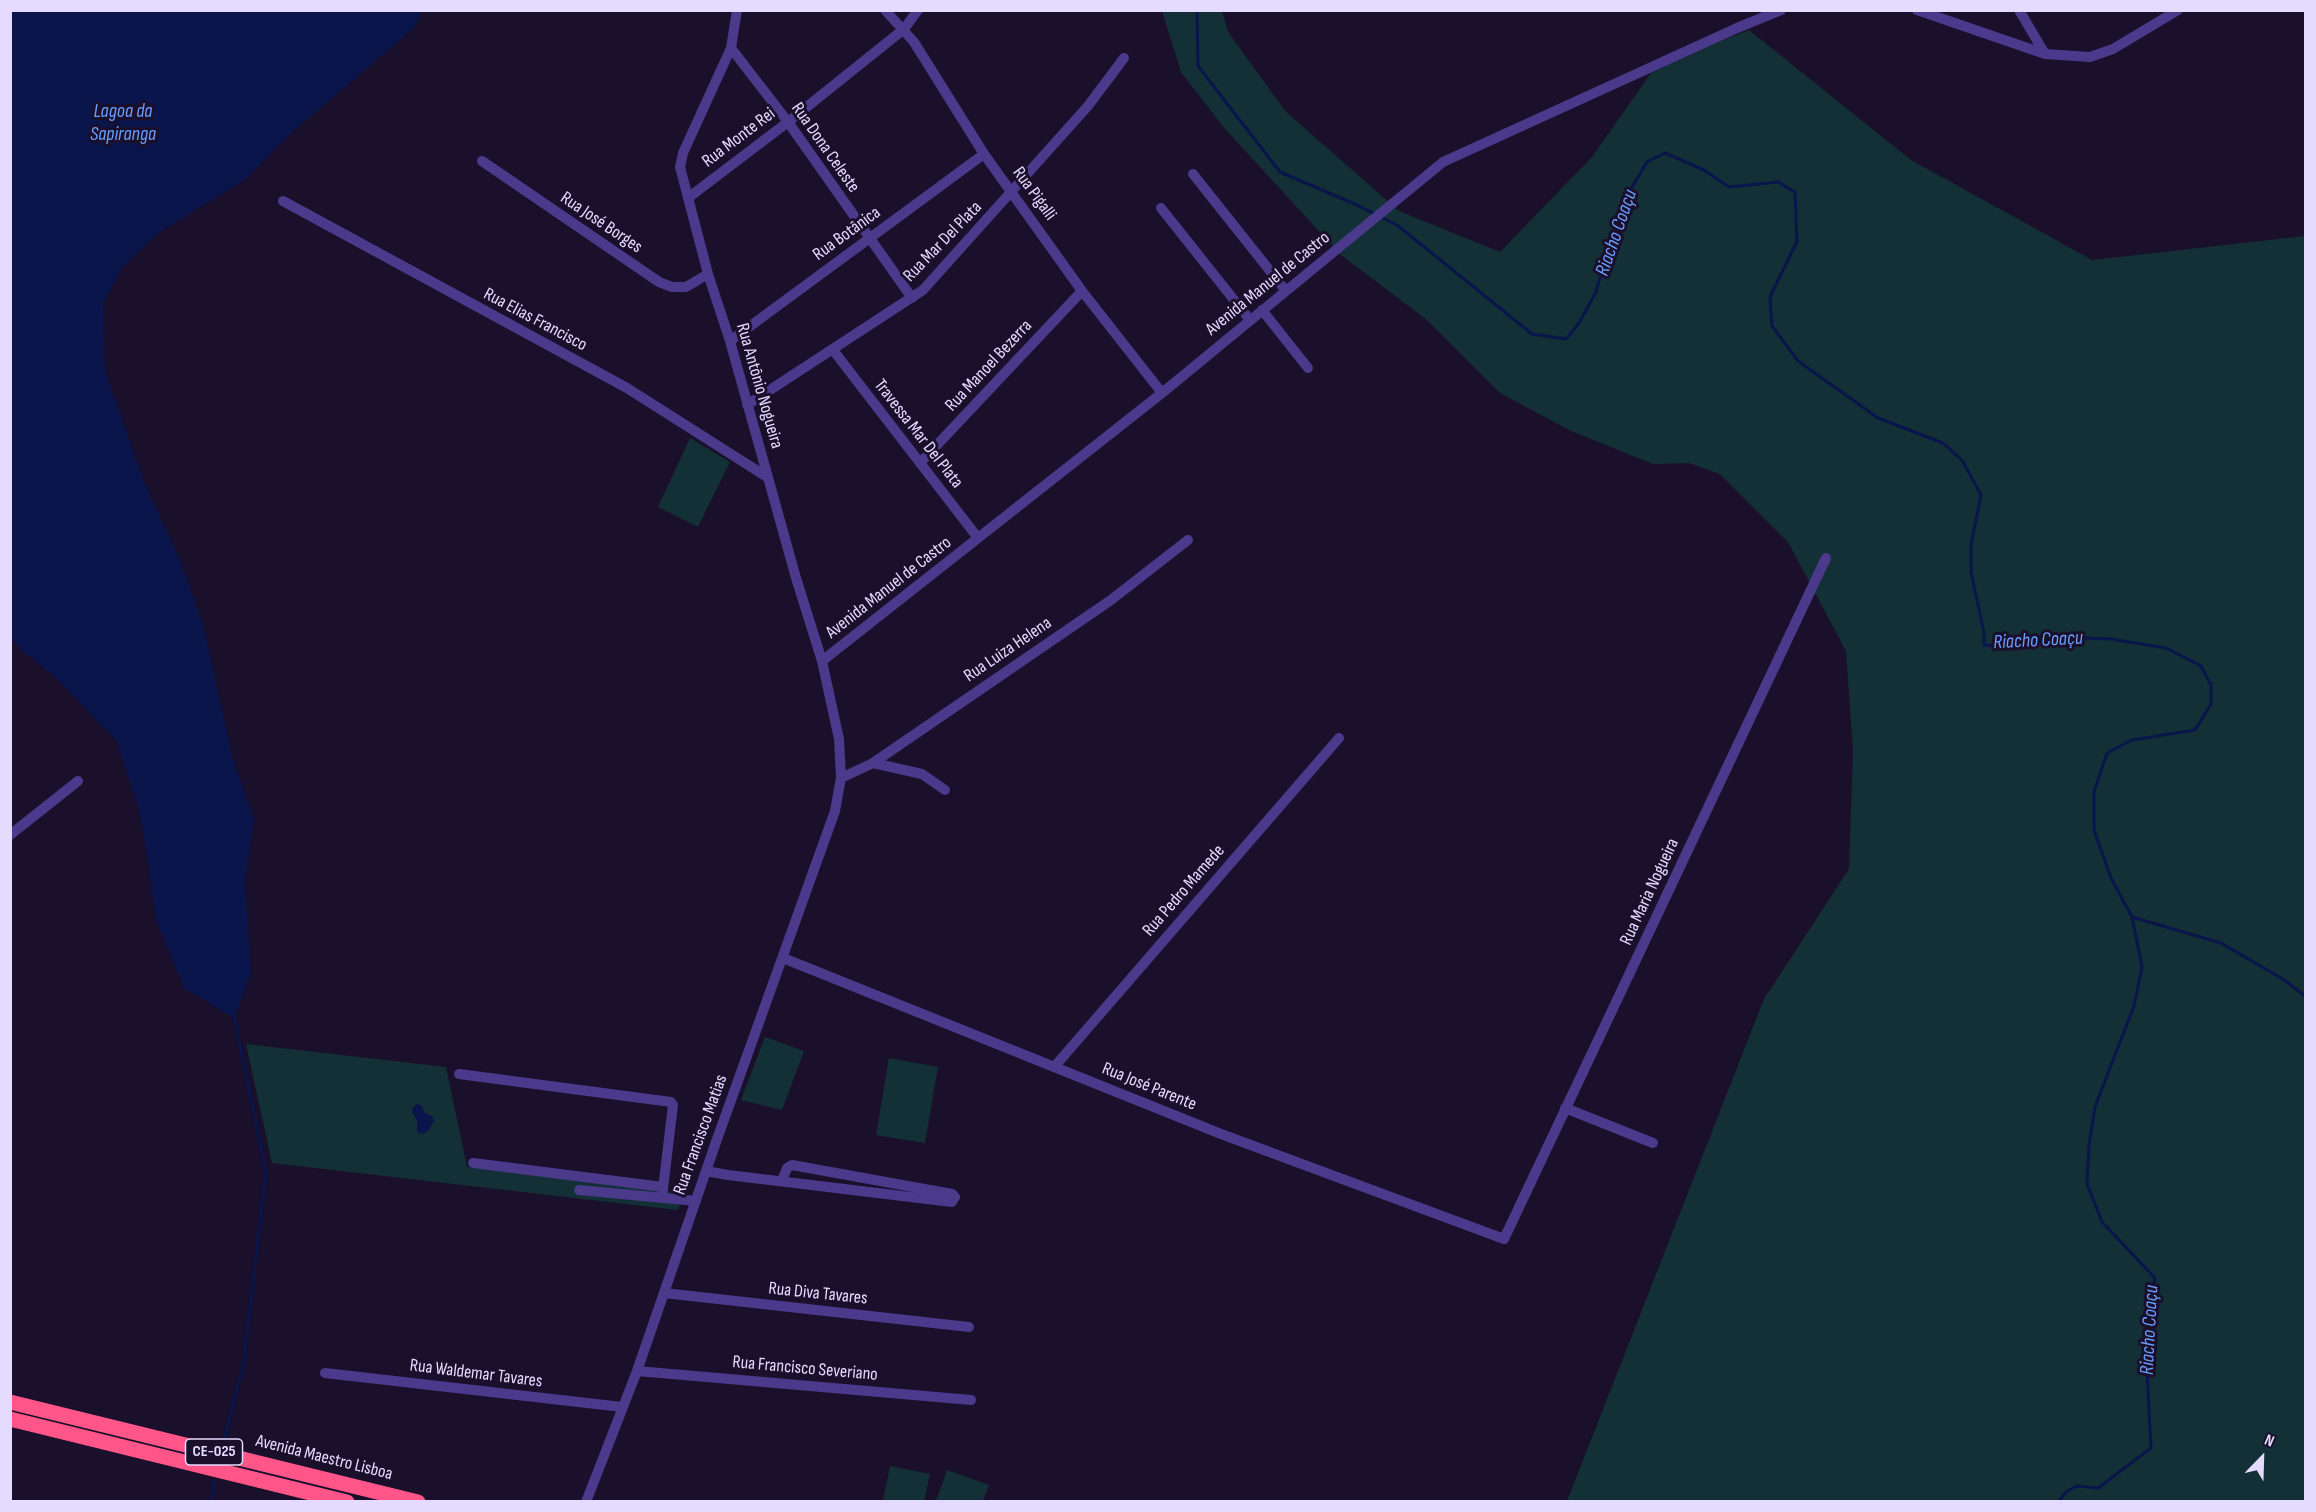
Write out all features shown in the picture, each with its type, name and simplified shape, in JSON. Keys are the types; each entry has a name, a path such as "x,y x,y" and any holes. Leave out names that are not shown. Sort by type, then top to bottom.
{"highway":[{"name":"Avenida Maestro Lisboa","path":"10,1402 418,1502"},
{"name":"Avenida Maestro Lisboa","path":"14,1423 347,1502"}],"street":[{"name":"Rua Antônio Nogueira","path":"737,10 731,48 680,161 681,176 822,661 839,739 840,778"},
{"name":"Rua Pigalli","path":"885,10 904,29 984,154 1082,291 1162,393"},
{"name":"Rua Monte Rei","path":"688,198 904,29 918,10"},
{"path":"1737,28 1754,10"},
{"name":"Avenida Manuel de Castro","path":"822,661 1162,393 1443,162 1781,10"},
{"path":"1917,10 2045,54 2071,57 2096,56 2113,49 2178,10"},
{"path":"2019,10 2045,54"},
{"name":"Rua Dona Celeste","path":"731,48 788,122 912,298"},
{"name":"Rua Mar Del Plata","path":"747,405 912,298 933,280 1088,106 1124,58"},
{"name":"Rua Botânica","path":"730,341 984,154"},
{"name":"Rua José Borges","path":"482,161 659,282 672,287 686,287 708,274"},
{"path":"1193,174 1286,291"},
{"name":"Rua Elias Francisco","path":"283,201 627,388 767,477"},
{"path":"1161,208 1250,320"},
{"name":"Rua Manoel Bezerra","path":"920,463 1082,291"},
{"path":"1262,310 1308,368"},
{"name":"Travessa Mar Del Plata","path":"833,350 978,538"},
{"name":"Rua Luiza Helena","path":"840,778 873,763 1111,600 1188,540"},
{"name":"Rua Maria Nogueira","path":"1504,1239 1826,558"},
{"name":"Rua Pedro Mamede","path":"1055,1066 1338,738"},
{"path":"873,763 922,774 945,790"},
{"name":"Rua Francisco Matias","path":"586,1502 637,1371 835,811 840,778"},
{"path":"10,835 78,781"},
{"name":"Rua José Parente","path":"783,958 1221,1134 1504,1239"},
{"path":"459,1074 671,1102 673,1105 663,1192"},
{"path":"1565,1108 1653,1143"},
{"path":"473,1164 663,1192 696,1201"},
{"path":"706,1171 782,1181 951,1202 955,1197 952,1194 792,1165 787,1167 782,1181"},
{"path":"579,1190 663,1192"},
{"name":"Rua Diva Tavares","path":"664,1293 969,1327"},
{"name":"Rua Francisco Severiano","path":"637,1371 971,1400"},
{"name":"Rua Waldemar Tavares","path":"325,1373 622,1407"}],"green space":[{"path":"1162,11 1222,11 1228,32 1286,112 1399,211 1500,252 1592,157 1651,73 1749,30 1911,160 2092,260 2305,236 2305,1501 1567,1501 1764,999 1849,869 1853,751 1846,651 1788,542 1720,474 1689,463 1653,464 1571,431 1500,393 1427,320 1341,255 1225,129 1181,72"},
{"path":"690,438 730,462 698,527 658,507"},
{"path":"765,1037 804,1051 782,1110 741,1100"},
{"path":"246,1044 446,1067 467,1167 683,1193 678,1210 272,1163"},
{"path":"889,1058 938,1067 925,1143 876,1135"},
{"path":"890,1466 930,1474 924,1501 883,1501"},
{"path":"947,1470 989,1485 983,1501 936,1501"}],"water":[{"name":"Lagoa da Sapiranga","path":"10,11 422,11 415,27 288,136 246,179 157,234 122,268 103,304 105,371 145,484 181,562 204,628 232,756 254,819 245,881 251,974 234,1018 184,988 156,920 144,834 137,803 116,740 54,676 20,649 11,638"},
{"path":"417,1104 422,1106 424,1112 432,1116 434,1121 429,1130 423,1134 417,1132 417,1120 412,1112 413,1107"}],"waterway":[{"name":"Riacho Coaçu","path":"1197,10 1198,66 1280,172 1397,225 1532,334 1566,339 1579,323 1596,292 1610,242 1629,192 1647,162 1665,153 1704,170 1729,187 1778,182 1795,192 1797,241 1770,297 1772,326 1798,361 1878,418 1943,443 1962,460 1981,495 1971,545 1971,572 1984,633 1984,645 2024,646 2058,637 2111,639 2166,648 2201,666 2211,685 2211,704 2195,730 2132,740 2107,753 2094,792 2094,830 2111,878 2132,917 2142,967 2134,1006 2095,1107 2089,1145 2087,1184 2102,1222 2155,1278 2147,1321 2146,1353 2151,1448 2098,1488 2077,1486 2067,1491 2058,1502"},
{"path":"2132,917 2221,943 2286,981 2306,997"},
{"path":"224,1439 243,1366 266,1172 234,1016"},
{"path":"211,1502 214,1481"}]}
